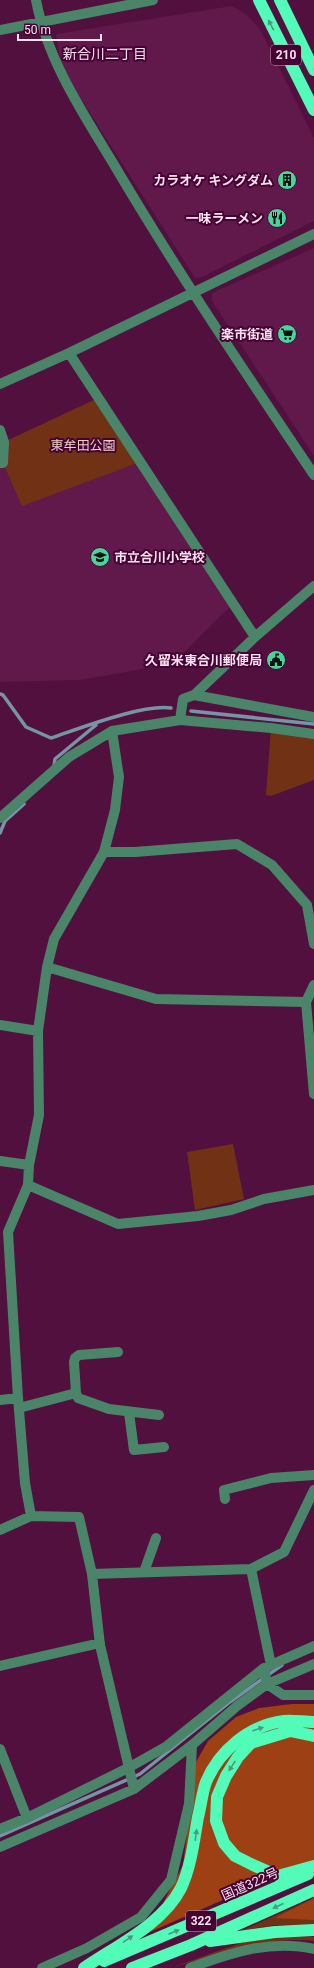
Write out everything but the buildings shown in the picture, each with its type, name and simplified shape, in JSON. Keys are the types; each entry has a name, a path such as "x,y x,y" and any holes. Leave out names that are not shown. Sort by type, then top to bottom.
{"highway":[{"name":"210","path":"259,0 314,110"},
{"name":"210","path":"280,0 314,70"},
{"path":"85,1968 154,1921 170,1905 181,1887 195,1841 206,1783 217,1762 234,1743 250,1732 284,1721 314,1722"},
{"path":"314,1736 290,1731 251,1743 238,1757 226,1776 216,1797 216,1821 224,1843 235,1856 278,1876 314,1866"},
{"name":"国道322号","path":"85,1968 145,1945 314,1871"},
{"name":"322","path":"132,1968 191,1945 314,1890"},
{"path":"191,1945 276,1932 314,1930"}],"street":[{"path":"36,0 40,22 63,78 156,236 314,475"},
{"path":"0,30 153,0"},
{"path":"0,384 193,294 314,234"},
{"path":"69,353 255,637"},
{"path":"0,430 4,442 3,462 0,463"},
{"path":"180,720 183,699 194,695 255,637 314,586"},
{"path":"194,695 314,718"},
{"path":"0,818 69,757 112,731 180,720 270,728 314,734"},
{"path":"31,1516 25,1483 4,1232 28,1185 29,1165 39,1115 38,1031 47,967 54,939 104,852 116,810 119,777 112,731"},
{"path":"104,852 136,852 238,844 272,865 307,905 314,944"},
{"path":"47,967 156,999 306,1002"},
{"path":"314,985 306,1002 314,1094"},
{"path":"0,1025 38,1031"},
{"path":"0,1161 29,1165"},
{"path":"28,1185 118,1224 198,1216 231,1210 264,1199 314,1190"},
{"path":"118,1352 79,1355 75,1358 76,1393 78,1398 109,1409 129,1413 159,1415"},
{"path":"0,1400 18,1403 76,1393"},
{"path":"129,1413 134,1450 164,1447"},
{"path":"225,1499 224,1490 271,1478 314,1475"},
{"path":"92,1574 251,1569 284,1552 314,1490"},
{"path":"0,1530 31,1516 79,1517 92,1574 100,1643 134,1789"},
{"path":"144,1572 156,1538"},
{"path":"251,1569 267,1666 267,1684"},
{"path":"0,1666 100,1643"},
{"path":"0,1829 27,1818 128,1768 167,1746 267,1666 314,1646"},
{"path":"0,1847 134,1789 192,1745 237,1706 267,1684 314,1664"},
{"path":"267,1684 283,1695 314,1695"},
{"path":"42,1968 87,1948 141,1917 171,1880 188,1804 192,1745"},
{"path":"0,1749 27,1818"},
{"path":"190,1968 266,1946 286,1945 314,1949"}],"shaded area":[{"path":"232,6 246,14 260,29 314,138 314,221 202,277 195,278 71,83 60,58 56,34"},
{"path":"314,248 314,456 212,301 212,293"},
{"name":"市立合川小学校","path":"140,462 230,607 177,659 163,664 122,673 78,680 0,682 0,463"},
{"path":"292,1704 314,1704 314,1860 88,1959 135,1929 159,1911 183,1865 196,1762 208,1741 236,1717 259,1708"},
{"path":"314,1898 314,1920 275,1918"}],"green space":[{"name":"東牟田公園","path":"98,398 140,462 22,506 3,463 4,442"},
{"path":"271,728 314,734 314,780 271,796 266,795"},
{"path":"233,1144 244,1199 195,1210 187,1152"},
{"path":"314,1898 314,1927 275,1925 241,1931"},
{"path":"291,1936 314,1937 314,1941 296,1940 260,1943 173,1967 255,1938"}],"waterway":[{"path":"0,694 3,695 26,727 51,738 128,713 159,708 171,708"},
{"path":"191,711 314,724"},
{"path":"54,766 55,759 96,725"},
{"path":"0,833 5,821 24,804"},
{"path":"0,1836 140,1774 230,1702 282,1665"}],"place":[{"name":"カラオケ キングダム","path":"287,180"},
{"name":"一味ラーメン","path":"277,218"},
{"name":"楽市街道","path":"287,334"},
{"name":"市立合川小学校","path":"100,557"},
{"name":"久留米東合川郵便局","path":"276,660"}],"district":[{"name":"新合川二丁目","path":"105,54"}]}
